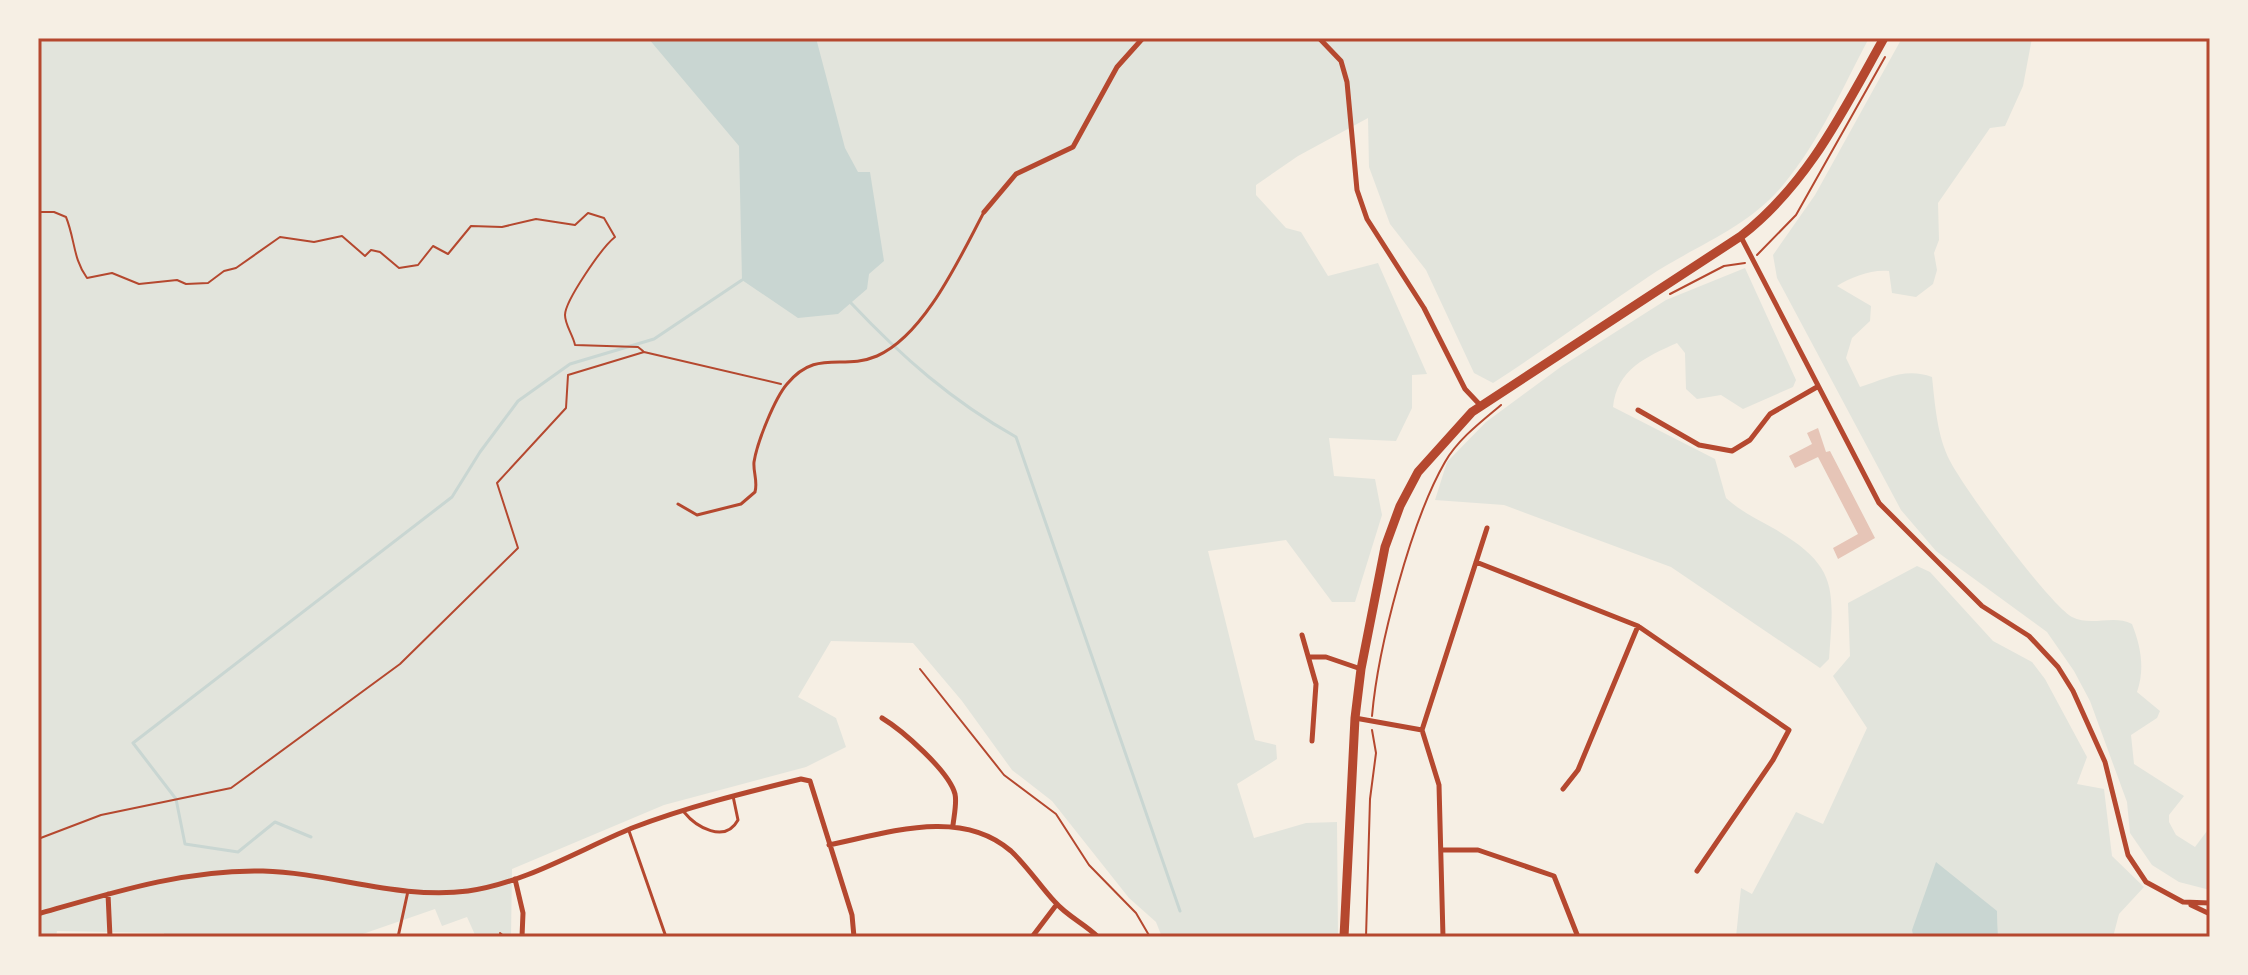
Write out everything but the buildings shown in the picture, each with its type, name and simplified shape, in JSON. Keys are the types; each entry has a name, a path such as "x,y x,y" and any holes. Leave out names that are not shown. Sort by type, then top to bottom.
{"main road":[{"path":"1344,937 1355,718 1361,669 1385,547 1400,506 1430,456 1462,421 1741,236 1791,192 1831,133 1884,38"}],"street":[{"path":"984,212 1016,174 1073,147 1117,67 1143,38"},
{"path":"1319,38 1341,61 1347,82 1357,190 1367,219 1424,308 1465,389 1482,407"},
{"path":"1741,236 1879,503 1982,606 2029,636 2058,667 2073,691 2105,762 2128,855 2146,882 2210,914"},
{"path":"1638,410 1699,445 1732,451 1750,440 1770,414 1817,387"},
{"path":"1443,937 1439,785 1422,730 1487,528"},
{"path":"1476,562 1638,626 1789,730 1773,760 1697,871"},
{"path":"1563,789 1578,770 1638,626"},
{"path":"1302,635 1316,684 1312,741"},
{"path":"1309,657 1326,657 1361,669"},
{"path":"882,718 898,728 950,781 956,796 953,825"},
{"path":"1355,718 1422,730"},
{"path":"38,914 108,894 190,876 263,871 408,891 464,892 515,879 681,809 801,779 810,781 852,915 854,937"},
{"path":"829,845 906,829 953,825 1008,849 1057,904 1098,937"},
{"path":"1442,850 1478,850 1554,876 1578,937"},
{"path":"515,879 523,913 522,937"},
{"path":"108,894 110,937"},
{"path":"2183,902 2210,903"},
{"path":"1032,937 1057,904"}],"lane":[{"path":"678,504 697,515 741,504 755,492 757,484 753,465 759,441 786,384 811,364 877,356 908,335 963,256 984,212"},
{"path":"681,809 695,825 707,831 722,832 735,826 738,820 733,796"},
{"path":"629,830 666,937"},
{"path":"398,937 408,891"}],"path":[{"path":"1666,296 1724,266 1752,259 1796,215 1889,49"},
{"path":"38,212 54,212 66,217 72,231 76,263 87,278 112,273 139,284 177,280 186,284 208,283 224,271 236,268 280,237 314,242 342,236 365,256 371,250 380,252 399,268 418,265 433,246 448,254 471,226 502,227 536,219 575,225 588,213 604,218 615,237 585,273 564,312 575,345 638,347 644,352 786,384"},
{"path":"38,839 101,815 231,788 400,664 518,548 497,483 566,408 568,375 644,352"},
{"path":"1366,937 1370,799 1376,753 1372,721 1386,631 1431,492 1446,459 1502,404"},
{"path":"920,669 1004,775 1056,814 1089,865 1136,913 1150,937"},
{"path":"500,933 505,937"}],"shaded area":[{"path":"38,38 1869,38 1808,151 1769,200 1737,225 1648,277 1493,383 1474,373 1426,270 1390,224 1369,167 1368,118 1298,156 1256,185 1256,195 1286,228 1301,232 1328,276 1378,263 1427,374 1412,375 1412,408 1396,441 1329,438 1334,476 1375,479 1382,515 1355,602 1332,602 1286,540 1208,551 1255,740 1276,745 1277,759 1237,784 1254,838 1306,823 1337,822 1338,937 1162,937 1156,922 1129,898 1052,801 1012,770 962,701 913,643 831,641 798,697 836,718 846,747 806,767 664,805 512,869 511,937 476,937 467,917 442,926 435,909 354,937 164,937 164,933 57,931 56,937 38,937"},
{"path":"648,38 816,38 845,148 858,172 870,172 884,261 869,274 867,289 838,314 798,318 742,280 739,146"},
{"path":"1902,38 2032,38 2023,86 2005,126 1990,128 1938,203 1939,240 1934,253 1937,270 1933,284 1916,297 1892,293 1889,271 1876,271 1837,286 1871,306 1870,321 1852,338 1846,358 1860,387 1904,374 1932,377 1939,431 1950,461 2027,569 2072,617 2132,624 2141,658 2137,692 2160,711 2157,718 2131,735 2134,764 2184,796 2169,815 2176,835 2195,847 2210,827 2210,890 2179,882 2152,865 2130,833 2127,802 2090,701 2074,671 2047,632 1936,551 1901,510 1777,278 1773,255 1815,195"},
{"path":"1745,268 1796,380 1793,387 1743,409 1721,395 1697,399 1686,389 1685,353 1677,343 1644,359 1627,374 1620,383 1613,407 1715,459 1726,498 1795,542 1821,568 1828,582 1832,614 1829,659 1820,668 1671,567 1504,505 1435,500 1447,462 1486,422 1562,366 1666,300"},
{"path":"1917,566 1930,572 1993,641 2032,662 2045,679 2087,757 2077,784 2104,789 2112,856 2144,887 2119,914 2113,937 1998,937 1997,911 1912,930 1913,937 1736,937 1741,888 1752,894 1796,812 1823,824 1867,728 1833,676 1850,656 1848,603"},
{"path":"1936,862 1997,911 1998,937 1913,937 1912,930"}],"waterway":[{"path":"311,837 275,822 238,852 185,844 176,799 133,743 452,497 480,452 518,401 570,364 654,339 742,280"},
{"path":"851,303 929,377 1016,437 1180,911"}]}
